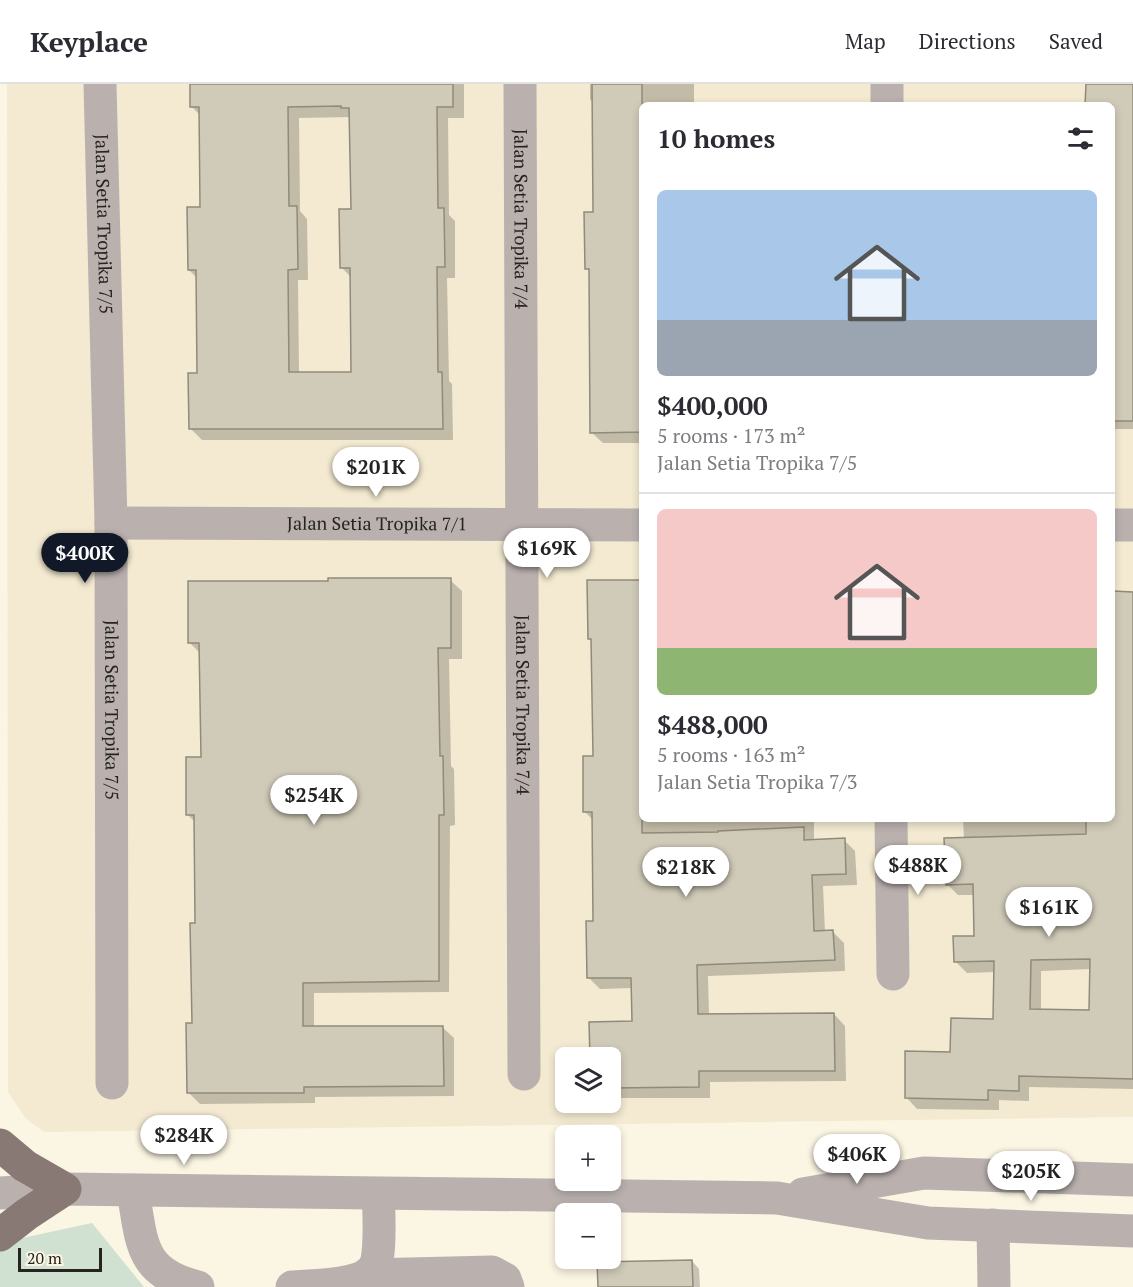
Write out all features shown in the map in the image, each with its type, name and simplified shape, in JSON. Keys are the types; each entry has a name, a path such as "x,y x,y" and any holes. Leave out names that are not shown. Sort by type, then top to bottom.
{"main road":[{"path":"0,1144 25,1166 65,1190 27,1214 0,1235"}],"street":[{"name":"Jalan Setia Tropika 7/5","path":"100,84 111,523 112,1083"},
{"name":"Jalan Setia Tropika 7/4","path":"520,84 524,1074"},
{"path":"887,84 887,102"},
{"name":"Jalan Setia Tropika 7/1","path":"111,523 639,525"},
{"path":"1115,525 1133,525"},
{"path":"891,822 893,974"},
{"path":"777,1198 924,1173 1133,1180"},
{"path":"0,1193 65,1190 777,1198 928,1223 1133,1231"},
{"path":"133,1191 143,1248 159,1269 178,1282 198,1287"},
{"path":"368,1275 377,1262 379,1194"},
{"path":"994,1287 1002,1226"},
{"path":"1002,1226 1012,1287"},
{"path":"292,1287 353,1282 368,1275 492,1272 505,1279 508,1287"}],"shaded area":[{"path":"7,84 1133,84 1133,1117 44,1132 26,1119 8,1092"}],"green space":[{"path":"92,1223 144,1287 0,1287 0,1248 13,1240"}],"building":[{"path":"190,84 453,84 453,107 437,107 438,208 444,208 445,267 437,267 438,372 442,372 443,429 189,429 188,373 197,373 196,270 188,270 187,207 200,207 199,107 190,107","holes":["341,106 341,108 349,108 351,209 339,209 340,268 350,268 351,372 289,372 288,270 298,269 297,206 289,206 288,107"]},
{"path":"592,84 642,84 642,102 639,102 639,432 590,433 589,269 585,269 584,212 593,212"},
{"path":"1086,84 1133,84 1133,421 1115,421 1115,102 1085,102"},
{"path":"328,578 451,578 451,648 438,648 440,756 443,756 444,815 439,815 439,981 303,983 303,1026 443,1026 444,1086 304,1087 304,1093 187,1093 186,1023 192,1023 190,923 195,923 194,815 186,815 186,757 201,757 199,643 188,643 188,581 328,581"},
{"path":"587,580 639,580 639,822 642,822 642,833 718,832 804,827 804,840 845,838 846,874 812,875 814,931 833,930 835,960 697,965 698,1014 834,1013 835,1071 699,1071 699,1087 621,1088 621,1047 590,1047 589,1022 632,1021 631,978 587,978 586,921 593,921 592,812 583,812 583,756 593,756 591,639 588,639"},
{"path":"1115,591 1133,592 1133,1079 1019,1076 1019,1091 988,1090 988,1100 905,1098 905,1051 950,1052 951,1018 993,1019 994,961 954,962 953,936 974,936 973,884 946,885 944,838 1086,834 1086,822 1115,822","holes":["1090,959 1089,1010 1030,1009 1031,960"]},
{"path":"692,1260 693,1287 598,1287 597,1269 621,1269 621,1261"}]}
